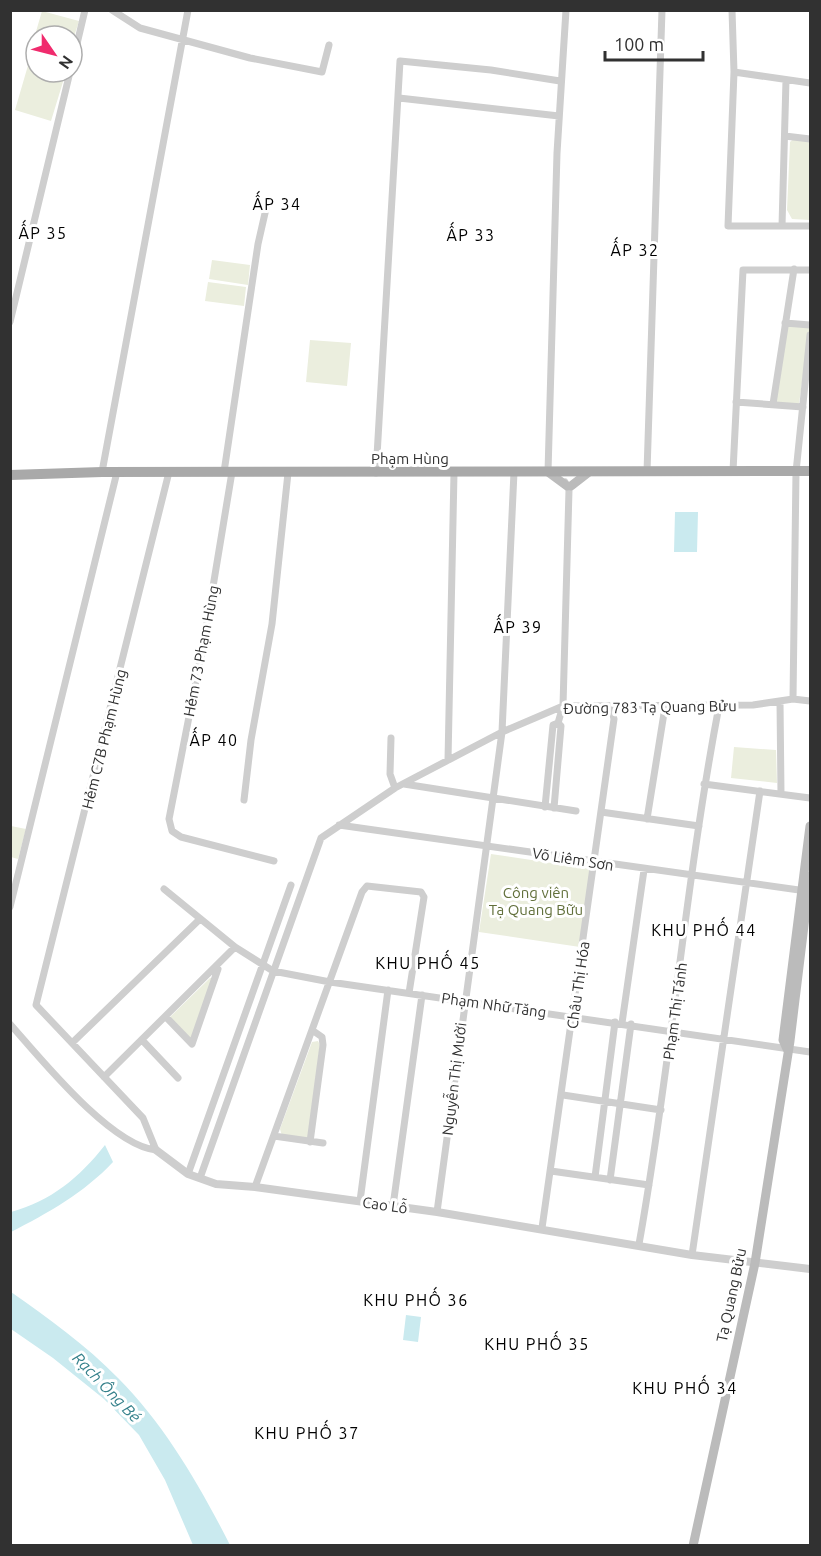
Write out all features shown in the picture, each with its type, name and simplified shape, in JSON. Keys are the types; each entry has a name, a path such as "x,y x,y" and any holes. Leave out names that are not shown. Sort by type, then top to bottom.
{"main road":[{"path":"548,472 569,487 589,471"},
{"name":"Phạm Hùng","path":"10,475 102,472 810,471"},
{"name":"Tạ Quang Bửu","path":"693,1545 755,1263 787,1049 783,1040 805,891 810,826"},
{"name":"Tạ Quang Bửu","path":"805,891 810,876"}],"street":[{"path":"112,10 140,28 180,40 250,58 322,72 329,45"},
{"path":"102,472 180,40 188,10"},
{"path":"548,472 560,81 566,10"},
{"path":"646,472 662,10"},
{"path":"732,10 734,72 728,225 810,226"},
{"path":"376,473 400,61 491,70 560,81"},
{"path":"734,72 810,83"},
{"path":"782,226 786,80"},
{"path":"10,322 67,84"},
{"path":"399,98 559,116"},
{"path":"784,136 810,139"},
{"name":"Hẻm 73 Phạm Hùng","path":"268,200 258,244 205,635 169,819 172,831 181,837 274,861"},
{"path":"773,404 794,269"},
{"path":"733,471 743,270 810,270"},
{"path":"785,323 810,325"},
{"path":"793,699 796,472 810,334"},
{"path":"736,402 803,407"},
{"path":"10,907 117,472"},
{"name":"Hẻm C7B Phạm Hùng","path":"72,1043 36,1005 169,472"},
{"path":"244,800 251,740 272,624 288,472"},
{"name":"Nguyễn Thị Mười","path":"437,1212 502,732 513,472"},
{"path":"545,807 553,725 558,723 563,706 569,472"},
{"path":"448,760 454,473"},
{"name":"Đường 783 Tạ Quang Bửu","path":"200,1178 321,838 338,824 395,788 448,760 502,732 563,706 719,706 753,705 793,699 810,701"},
{"path":"780,701 781,794"},
{"name":"Phạm Thị Tánh","path":"639,1244 661,1110 704,784 719,706"},
{"name":"Châu Thị Hóa","path":"542,1228 596,863 614,719 611,707"},
{"path":"647,819 665,707"},
{"path":"554,808 561,726 558,723"},
{"path":"391,738 390,774 395,788"},
{"path":"403,784 576,811"},
{"path":"704,784 810,798"},
{"path":"692,1255 760,791"},
{"path":"601,812 699,826"},
{"name":"Võ Liêm Sơn","path":"338,824 486,844 644,870 805,891"},
{"path":"595,1177 604,1102 644,870"},
{"path":"188,1174 291,885"},
{"path":"255,1186 364,888 382,886 421,892 424,897 409,993"},
{"name":"Phạm Nhữ Tăng","path":"164,889 235,947 273,970 330,982 618,1022 724,1041 810,1052"},
{"path":"156,1150 143,1118 72,1043 200,919"},
{"path":"104,1077 219,966 235,947"},
{"path":"166,1017 192,1044 219,966"},
{"path":"360,1201 387,990"},
{"path":"393,1206 422,995"},
{"path":"10,1024 102,1121 136,1146 156,1150"},
{"path":"610,1180 631,1024"},
{"path":"310,1142 323,1045 322,1037 312,1030"},
{"path":"141,1040 178,1078"},
{"path":"563,1095 661,1110"},
{"path":"274,1136 323,1143"},
{"name":"Cao Lỗ","path":"156,1150 188,1174 216,1184 255,1186 437,1212 639,1244 692,1255 810,1269"},
{"path":"551,1171 649,1185"}],"green space":[{"path":"42,11 79,21 78,24 38,24"},
{"path":"24,79 24,84 62,84 51,121 15,110"},
{"path":"793,139 810,142 810,220 792,219 787,210 790,142"},
{"path":"212,260 250,265 248,285 209,279"},
{"path":"208,282 246,287 244,306 205,301"},
{"path":"786,325 810,325 799,404 775,405"},
{"path":"310,340 351,343 347,386 306,382"},
{"path":"734,747 776,750 777,783 731,778"},
{"path":"11,826 26,829 18,859 11,857"},
{"name":"Công viên Tạ Quang Bữu","path":"491,854 592,869 580,947 479,932"},
{"path":"210,978 213,978 191,1042 170,1017"},
{"path":"318,1041 320,1045 308,1139 282,1136 280,1129 312,1042"}],"water":[{"path":"675,512 698,512 697,552 674,552"},
{"path":"105,1145 113,1162 102,1173 65,1201 11,1232 11,1212 39,1202 63,1187 85,1168"},
{"name":"Rạch Ông Bé","path":"11,1292 80,1343 135,1396 180,1457 230,1545 193,1545 165,1480 139,1435 104,1399 53,1358 11,1329"},
{"path":"406,1315 421,1317 418,1342 403,1340"}],"district":[{"name":"ẤP 34","path":"277,204"},
{"name":"ẤP 35","path":"43,233"},
{"name":"ẤP 33","path":"471,235"},
{"name":"ẤP 32","path":"635,250"},
{"name":"ẤP 39","path":"518,627"},
{"name":"ẤP 40","path":"214,740"},
{"name":"KHU PHỐ 44","path":"704,930"},
{"name":"KHU PHỐ 45","path":"428,963"},
{"name":"KHU PHỐ 36","path":"416,1300"},
{"name":"KHU PHỐ 35","path":"537,1344"},
{"name":"KHU PHỐ 34","path":"685,1388"},
{"name":"KHU PHỐ 37","path":"307,1433"}]}
